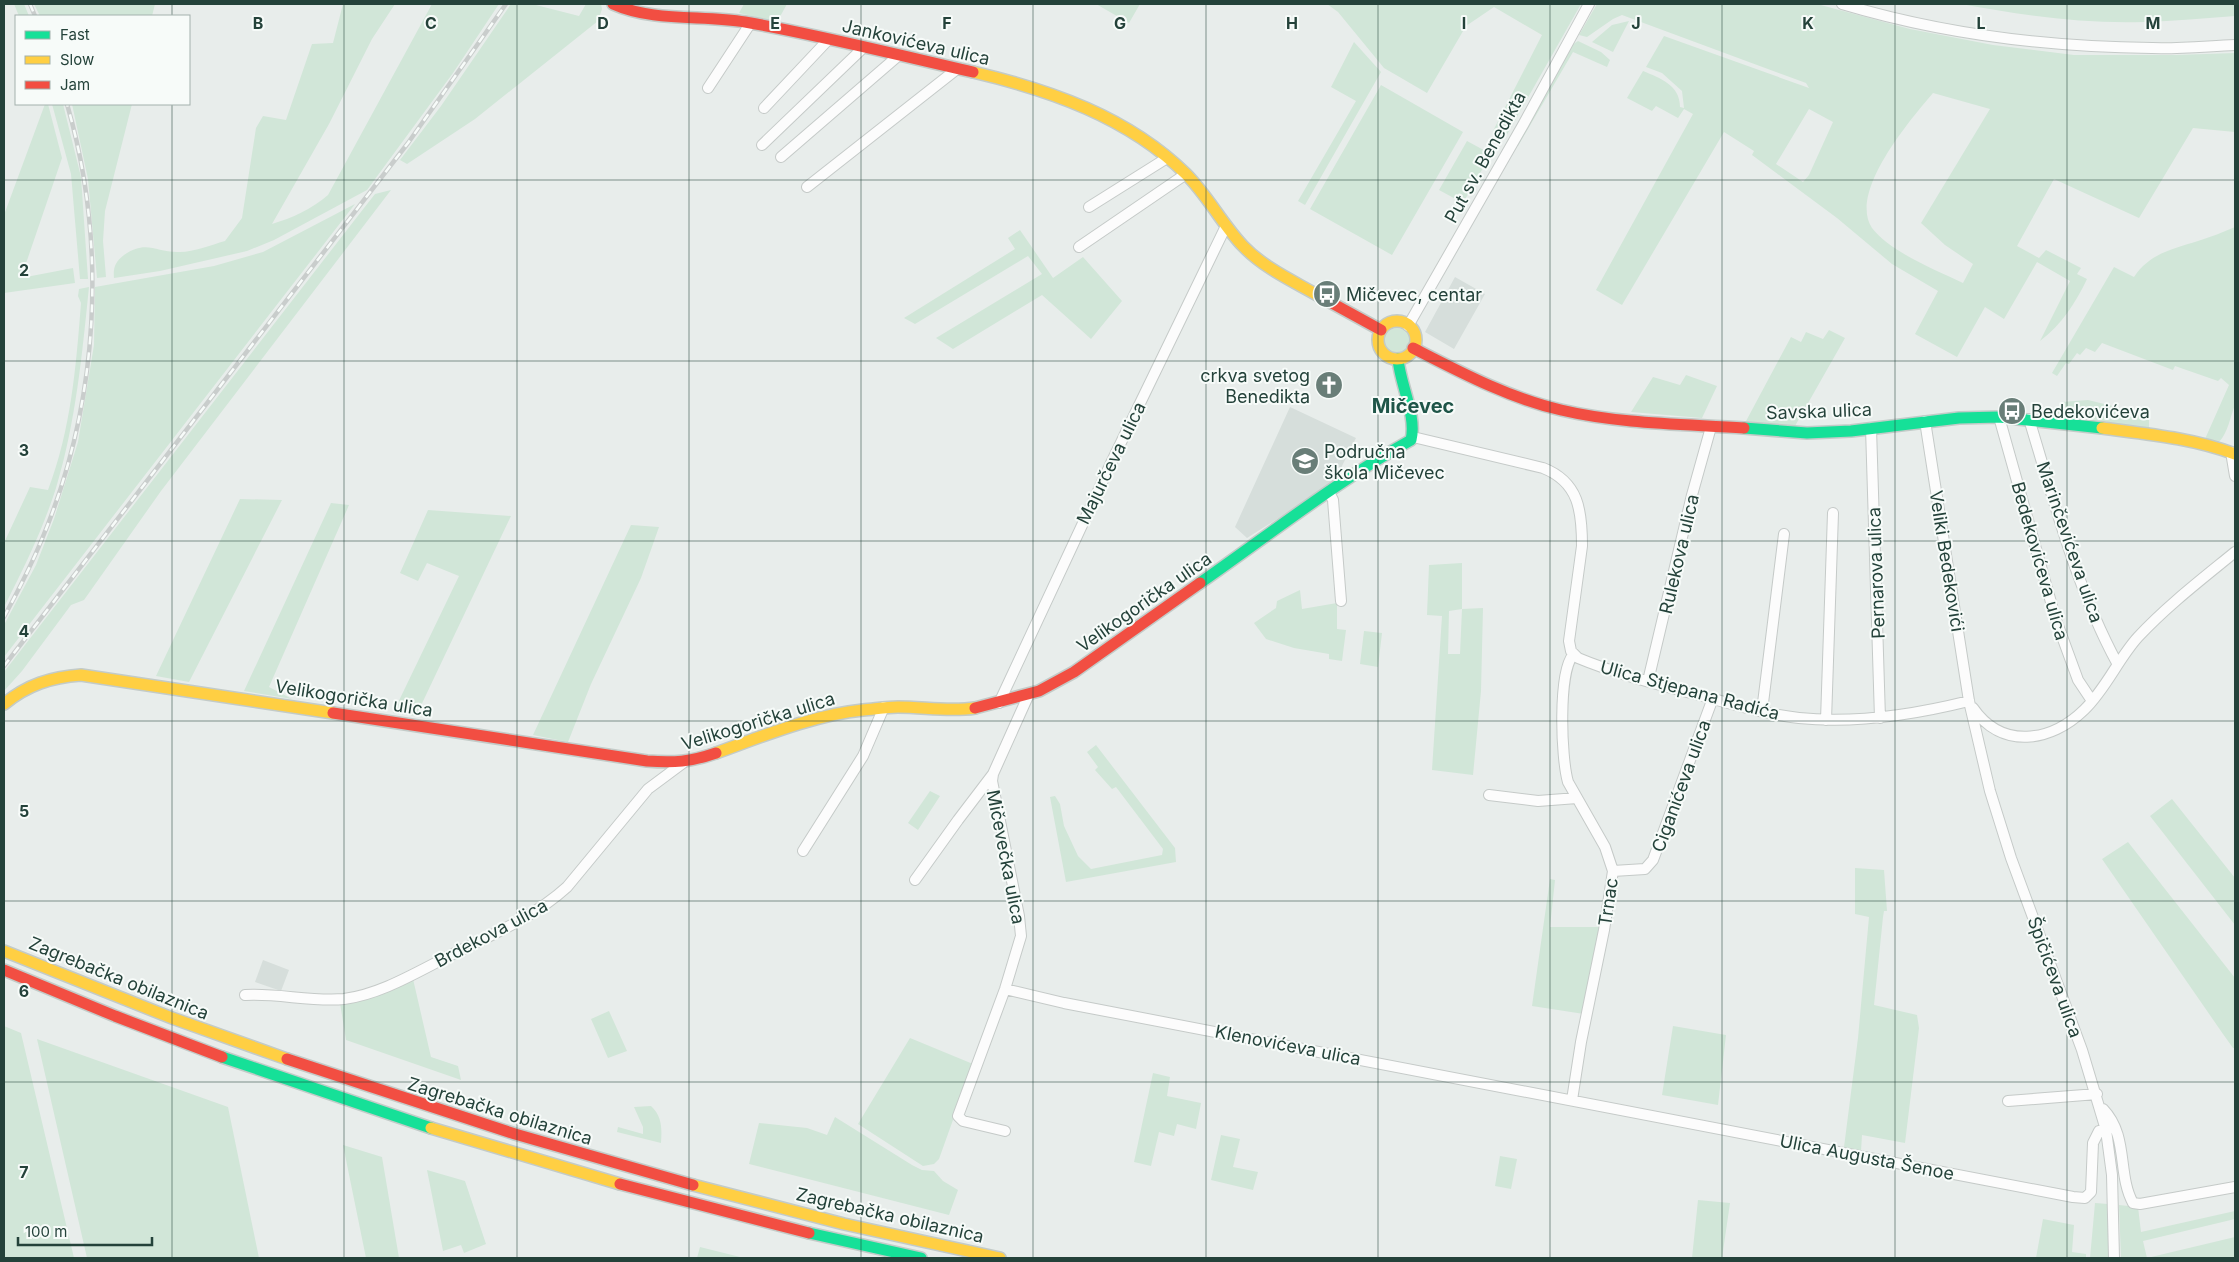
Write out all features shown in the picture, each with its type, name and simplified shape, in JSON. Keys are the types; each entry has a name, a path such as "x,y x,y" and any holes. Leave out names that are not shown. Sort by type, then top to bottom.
{"main road":[{"name":"Jankovićeva ulica","path":"615,5 633,11 694,15 750,24 828,40 1018,83 1082,106 1167,158 1186,174 1248,252 1264,264 1380,330"},
{"path":"1394,322 1408,326 1415,338 1414,348 1406,356 1398,359 1387,356 1382,352 1378,340 1380,330 1385,325 1394,322"},
{"name":"Savska ulica","path":"1414,348 1491,386 1560,410 1603,418 1807,433 1871,428 1925,421 1999,417 2164,436 2206,444 2233,453"},
{"path":"1398,359 1412,422 1413,437"},
{"name":"Velikogorička ulica","path":"4,704 18,692 31,685 60,676 76,674 158,685 638,760 684,763 704,758 768,734 825,718 884,707 959,710 999,703 1029,694 1074,672 1329,492 1389,452 1409,442 1413,437"},
{"name":"Zagrebačka obilaznica","path":"4,951 89,986 236,1042 387,1095 511,1134 595,1159 791,1211 1000,1258"},
{"name":"Zagrebačka obilaznica","path":"4,970 232,1059 453,1133 590,1175 722,1211 921,1258"}],"street":[{"name":"Put sv. Benedikta","path":"1408,326 1519,133 1589,4"},
{"path":"1842,4 1929,25 2010,40 2075,46 2154,48 2235,45"},
{"path":"708,88 750,24"},
{"path":"764,108 828,40"},
{"path":"762,145 863,48"},
{"path":"781,157 898,56"},
{"path":"807,187 957,69"},
{"path":"1090,207 1167,158"},
{"path":"1079,247 1186,174"},
{"name":"Majurčeva ulica","path":"999,703 1112,461 1226,226"},
{"name":"Bedekovićeva ulica","path":"1999,417 2056,620 2078,680 2092,701"},
{"name":"Marinčevićeva ulica","path":"2029,419 2078,572 2100,630 2117,663"},
{"name":"Veliki Bedekovići","path":"1925,421 1969,701"},
{"name":"Rulekova ulica","path":"1648,681 1692,495 1711,427"},
{"name":"Pernarova ulica","path":"1871,428 1880,718"},
{"path":"1413,437 1541,467 1562,477 1569,484 1578,506 1582,531 1580,563 1570,622 1570,647 1573,654"},
{"path":"2233,453 2235,476"},
{"path":"1329,492 1333,500 1342,601"},
{"path":"1826,720 1833,513"},
{"path":"1762,711 1784,534"},
{"path":"1969,701 1980,718 1993,728 2011,736 2034,737 2059,728 2073,720 2092,701 2128,648 2168,607 2235,552"},
{"name":"Ulica Stjepana Radića","path":"1573,654 1583,661 1648,681 1762,711 1799,718 1826,720 1880,718 1914,714 1969,701"},
{"name":"Trnac","path":"1572,1100 1581,1042 1608,912 1613,871 1605,847 1577,798 1565,772 1563,696 1567,667 1573,654"},
{"name":"Mičevečka ulica","path":"1005,1131 963,1121 958,1116 1005,989 1021,936 1021,926 993,792 992,774 1029,694"},
{"name":"Ciganićeva ulica","path":"1613,871 1645,869 1653,860 1713,698"},
{"name":"Špičićeva ulica","path":"1969,701 2000,828 2054,970 2101,1108 2112,1175 2114,1258"},
{"path":"802,851 859,763 884,707"},
{"name":"Brdekova ulica","path":"245,995 269,994 330,1000 360,996 384,988 510,925 553,900 567,887 648,789 684,763"},
{"path":"915,880 992,774"},
{"path":"1488,795 1538,800 1577,798"},
{"name":"Klenovićeva ulica","path":"1005,989 1572,1100"},
{"path":"2008,1101 2097,1094"},
{"name":"Ulica Augusta Šenoe","path":"1572,1100 2082,1198 2089,1196 2093,1184 2093,1143 2095,1136 2099,1131 2106,1130"},
{"path":"2101,1108 2113,1120 2116,1128 2128,1190 2133,1203 2140,1204 2235,1186"}],"shaded area":[{"path":"1455,277 1485,294 1454,349 1425,332"},
{"name":"Područna škola Mičevec","path":"1290,407 1356,438 1333,484 1247,538 1235,527"},
{"path":"263,960 289,970 281,991 255,982"}],"green space":[{"path":"14,4 24,4 29,15 19,15"},
{"path":"34,4 155,4 152,15 40,15"},
{"path":"343,4 395,4 372,39 329,124 272,224 302,212 328,195 432,4 499,4 453,73 367,190 274,240 247,251 160,271 114,278 114,268 117,263 132,250 145,247 172,252 185,252 225,241 242,218 256,128 263,116 286,120 312,44 333,43"},
{"path":"511,4 532,4 579,16 586,4 601,4 602,9 598,21 475,119 407,164 400,160 441,106"},
{"path":"744,4 787,4 777,22 739,13"},
{"path":"1096,4 1140,4 1129,23"},
{"path":"1327,4 1581,4 1505,138 1493,131 1542,35 1494,7 1466,26 1427,93 1384,68 1338,12"},
{"path":"1597,4 1817,4 1910,29 1993,45 2074,55 2235,53 2235,132 2193,128 2139,218 2054,179 2017,246 2039,258 2046,250 2081,268 2077,274 2087,279 2073,305 2061,321 2040,341 2070,281 2037,262 2004,319 1985,307 1957,357 1915,334 1938,291 1892,264 1837,218 1752,155 1754,151 1724,132 1622,305 1596,290 1693,114 1684,109 1678,118 1656,106 1652,111 1627,98 1643,71 1668,83 1677,93 1680,107 1684,108 1682,91 1662,73 1646,67 1664,36 1809,88 1806,83 1622,15 1587,37 1579,35","holes":["1933,93 1990,109 1921,223 1945,245 1973,264 1963,283 1914,260 1890,245 1872,228 1867,213 1868,195 1885,157","1809,109 1833,122 1809,175 1803,182 1776,164"]},
{"path":"1961,4 2235,4 2235,16 2144,22 2098,22 2029,15"},
{"path":"1629,21 1613,52 1592,42 1612,25"},
{"path":"1578,41 1601,52 1610,60 1607,67 1573,52 1518,146 1516,145 1572,45"},
{"path":"1354,42 1381,72 1305,205 1298,201 1356,101 1331,87"},
{"path":"1381,85 1463,132 1392,255 1310,209"},
{"path":"45,105 48,105 62,158 21,278 73,268 75,283 4,293 4,215"},
{"path":"52,105 63,105 81,177 88,279 80,279 71,174"},
{"path":"72,105 132,105 105,211 103,241 106,277 97,278 88,179"},
{"path":"1467,141 1491,154 1463,203 1439,190"},
{"path":"391,190 161,491 84,600 71,605 22,671 4,691 4,672 375,194"},
{"path":"355,204 4,657 4,625 36,565 54,519 78,442 94,345 95,287 214,266 263,252"},
{"path":"2235,227 2235,405 2227,430 2219,442 2205,439 2229,385 2221,378 2218,381 2175,366 2173,370 2102,343 2095,352 2086,348 2080,355 2077,353 2069,364 2066,363 2057,376 2052,373 2114,267 2134,277 2147,262 2163,253"},
{"path":"1020,230 1053,278 1083,257 1122,301 1091,339 1042,295 953,349 936,338 1042,274 1028,256 915,324 904,318 1015,249 1008,238"},
{"path":"89,287 77,388 63,463 51,503 39,533 4,607 4,543 30,487 48,490 56,467 71,398 81,303 78,296 79,289"},
{"path":"1397,328 1406,332 1410,341 1406,350 1397,354 1388,350 1384,341 1388,332"},
{"path":"1829,330 1845,338 1795,426 1745,423 1791,337 1801,342 1806,332 1823,339"},
{"path":"1686,375 1717,386 1702,418 1631,412 1653,377 1680,385"},
{"path":"2088,400 2145,414 2149,418 2149,429 2055,413 2062,402"},
{"path":"240,499 282,500 189,682 156,676"},
{"path":"331,503 349,505 269,687 292,699 244,691"},
{"path":"428,510 511,516 416,716 393,713 459,576 427,563 418,581 400,573"},
{"path":"631,525 659,527 641,578 591,684 568,742 533,735"},
{"path":"1462,563 1462,609 1483,608 1481,691 1473,775 1432,770 1442,616 1427,615 1429,565","holes":["1462,609 1460,654 1448,654 1449,611"]},
{"path":"1300,590 1302,609 1337,603 1337,629 1346,630 1342,661 1329,659 1329,654 1294,648 1266,639 1254,623 1276,608 1277,601"},
{"path":"1364,631 1382,633 1378,667 1360,664"},
{"path":"1096,745 1175,848 1176,862 1066,882 1050,797 1055,796 1060,804 1064,826 1078,856 1091,869 1162,855 1163,849 1116,787 1112,789 1095,770 1098,767 1087,752"},
{"path":"930,791 940,796 918,830 908,823"},
{"path":"2172,799 2235,878 2235,925 2150,816"},
{"path":"2128,842 2235,978 2235,1048 2233,1048 2223,1034 2102,859"},
{"path":"1855,868 1884,870 1887,911 1884,911 1883,917 1874,1005 1917,1015 1919,1028 1905,1143 1862,1135 1861,1151 1844,1147 1858,1038 1869,917 1855,914"},
{"path":"1550,879 1555,880 1550,927 1600,927 1584,1014 1532,1006"},
{"path":"413,979 431,1057 458,1066 461,1080 346,1040 340,1003"},
{"path":"609,1011 627,1051 608,1058 591,1019"},
{"path":"4,1026 21,1033 74,1258 4,1258"},
{"path":"1673,1026 1726,1035 1718,1105 1662,1095"},
{"path":"910,1038 973,1064 939,1159 934,1164 923,1166 858,1124"},
{"path":"37,1039 228,1107 259,1258 87,1258"},
{"path":"1153,1073 1170,1077 1167,1096 1201,1103 1196,1129 1177,1124 1174,1136 1159,1132 1151,1166 1134,1162"},
{"path":"651,1106 661,1123 661,1143 617,1132 618,1127 643,1134 643,1127 634,1107"},
{"path":"835,1117 912,1165 922,1170 934,1171 943,1181 958,1190 949,1215 749,1164 759,1123 807,1128 827,1135"},
{"path":"1221,1135 1240,1139 1233,1167 1258,1172 1253,1190 1211,1180"},
{"path":"343,1145 382,1157 399,1258 366,1258"},
{"path":"1500,1156 1517,1159 1511,1189 1495,1186"},
{"path":"427,1170 465,1181 486,1244 464,1253 461,1245 443,1251"},
{"path":"1698,1200 1730,1203 1722,1258 1692,1258"},
{"path":"2095,1203 2108,1204 2108,1258 2090,1258"},
{"path":"2119,1205 2138,1207 2141,1232 2235,1211 2235,1219 2143,1241 2147,1258 2121,1258"},
{"path":"2043,1219 2074,1225 2072,1252 2086,1254 2086,1258 2036,1258"},
{"path":"2235,1237 2235,1258 2147,1258"},
{"path":"700,1247 744,1258 697,1258"}],"railway":[{"path":"30,4 35,15"},
{"path":"4,666 408,143 506,4"},
{"path":"4,617 38,549 61,487 76,433 86,379 91,323 92,268 88,212 80,158 67,105"}],"traffic: fast":[{"path":"1200,583 1330,491 1411,440 1412,421 1398,359"},
{"path":"1744,428 1807,433 1851,431 1959,418 1999,417 2102,428"},
{"path":"222,1057 431,1128"},
{"path":"809,1233 921,1258"}],"traffic: slow":[{"path":"973,72 1059,97 1087,108 1139,137 1186,174 1235,237 1251,254 1279,274 1319,296"},
{"path":"1397,321 1410,327 1416,340 1410,353 1397,359 1384,353 1378,340 1384,327 1397,321"},
{"path":"2102,428 2186,440 2235,454"},
{"path":"4,704 13,697 40,683 81,675 333,713"},
{"path":"716,753 788,727 826,716 894,707 975,708"},
{"path":"4,951 172,1018 287,1059"},
{"path":"431,1128 620,1184"},
{"path":"693,1185 844,1224 1000,1258"}],"traffic: jam":[{"path":"613,4 628,10 661,16 729,20 774,27 973,72"},
{"path":"1319,296 1381,330"},
{"path":"1413,348 1467,375 1523,399 1561,410 1629,421 1744,428"},
{"path":"975,708 1039,691 1074,672 1200,583"},
{"path":"333,713 647,761 682,761 716,753"},
{"path":"4,970 115,1016 222,1057"},
{"path":"287,1059 515,1134 693,1185"},
{"path":"620,1184 809,1233"}],"place":[{"name":"Mičevec, centar","path":"1327,294"},
{"name":"crkva svetog Benedikta","path":"1329,385"},
{"name":"Bedekovićeva","path":"2012,411"},
{"name":"Područna škola Mičevec","path":"1305,461"}],"district":[{"name":"Mičevec","path":"1413,406"}]}
